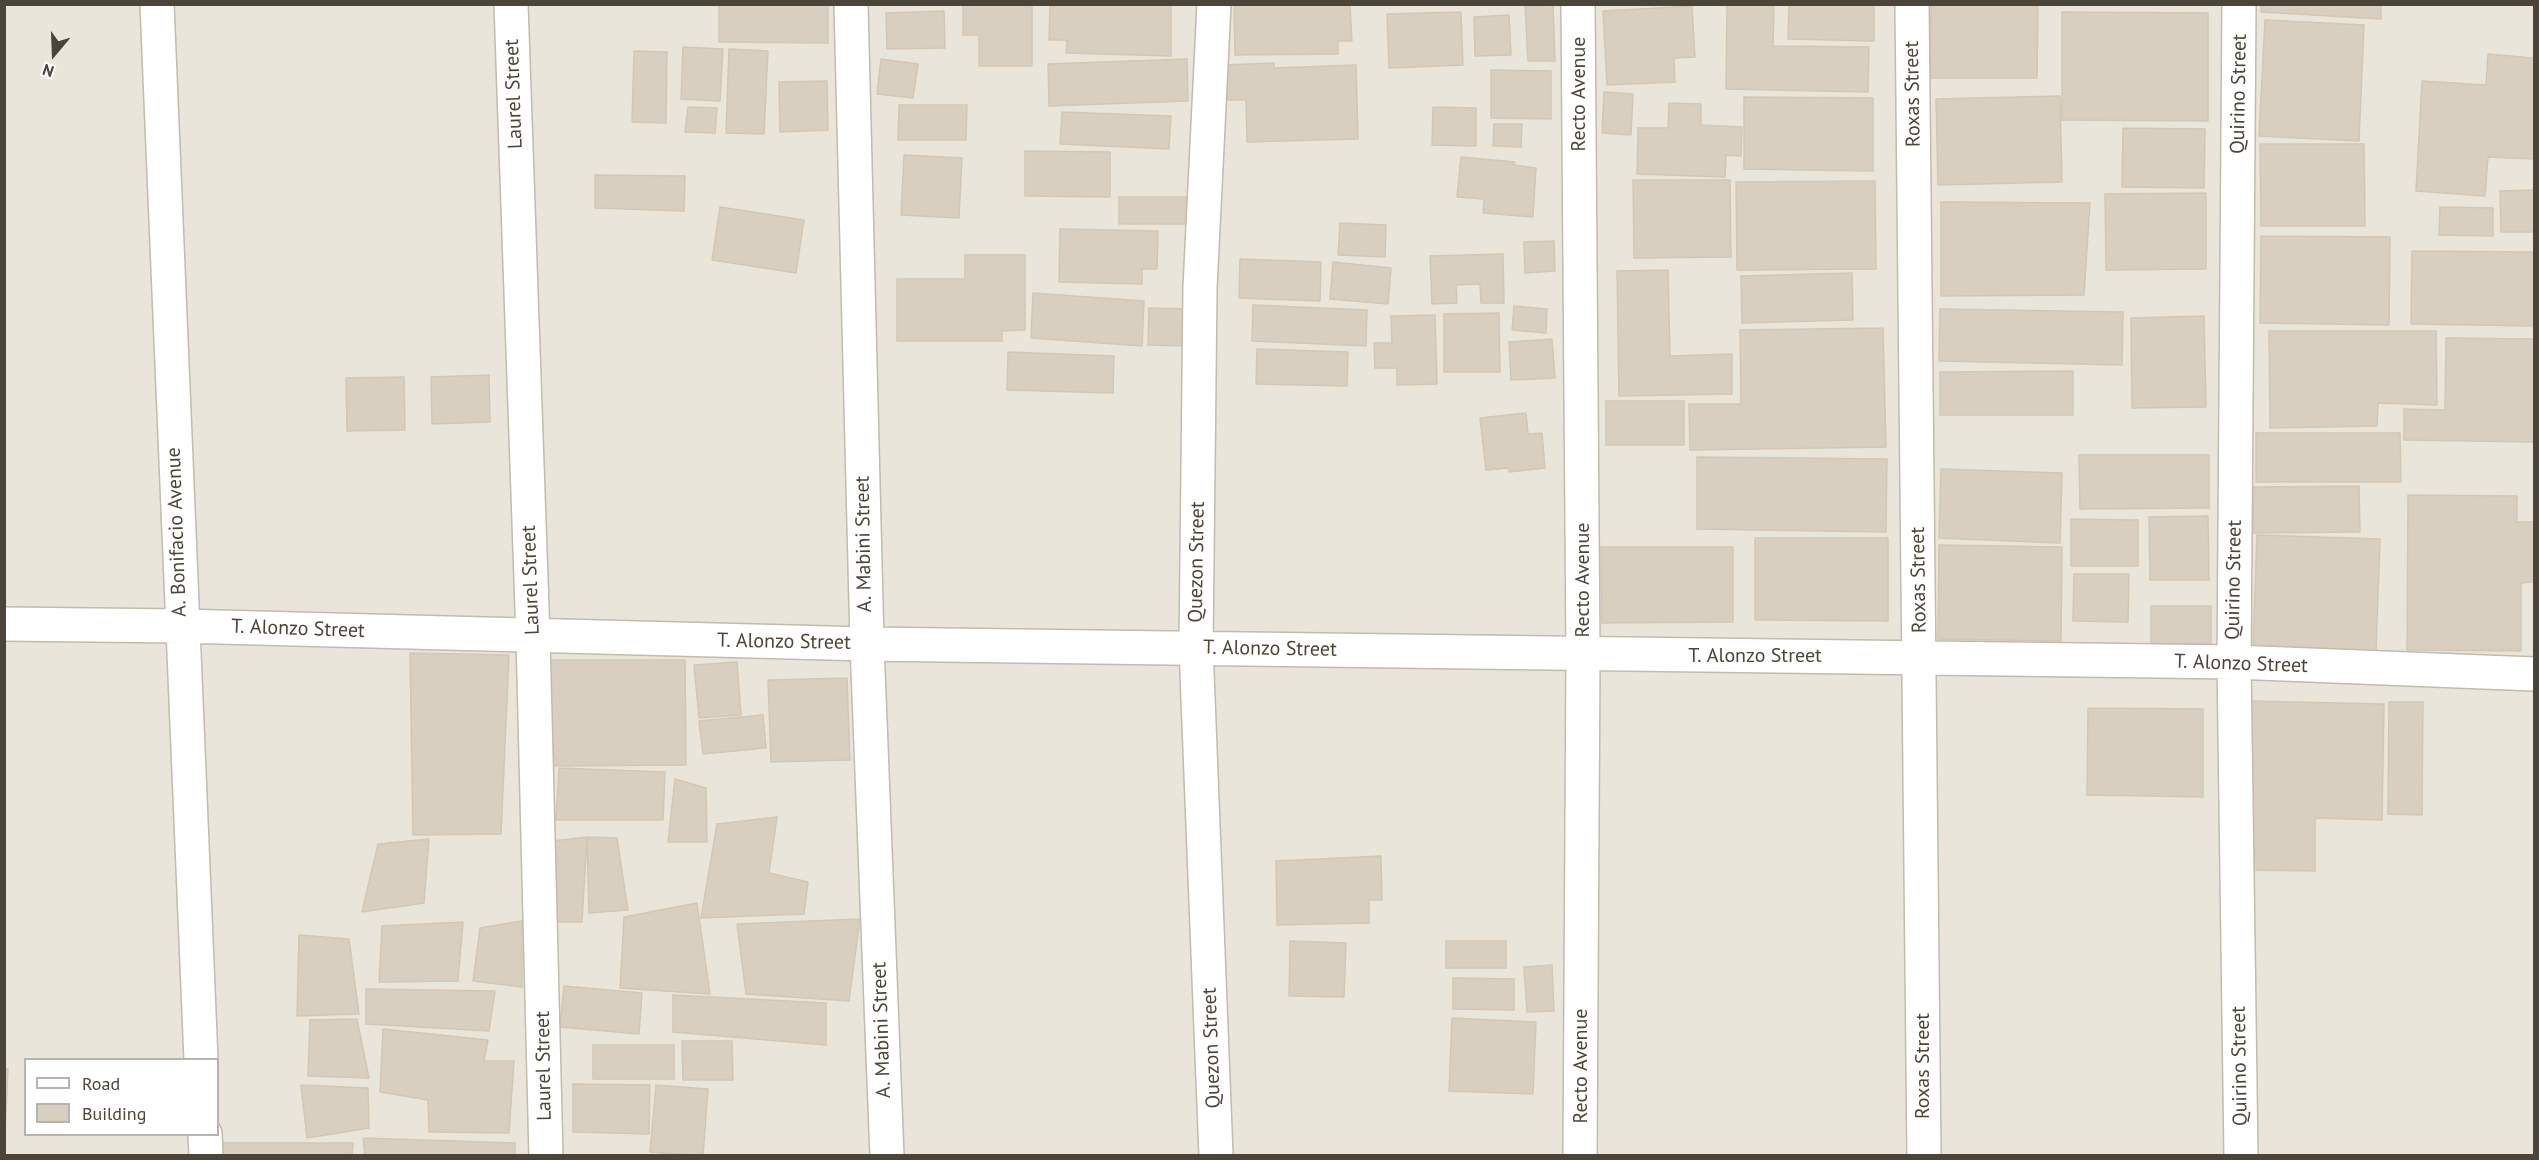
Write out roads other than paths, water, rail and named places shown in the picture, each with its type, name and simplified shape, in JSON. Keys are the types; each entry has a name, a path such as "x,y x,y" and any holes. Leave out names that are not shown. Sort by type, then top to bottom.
{"street":[{"name":"A. Bonifacio Avenue","path":"157,4 181,626 201,1058"},
{"name":"Laurel Street","path":"511,4 533,637 546,1155"},
{"name":"A. Mabini Street","path":"851,4 867,644 886,1155"},
{"name":"Quezon Street","path":"1214,4 1200,288 1197,647 1216,1155"},
{"name":"Recto Avenue","path":"1578,4 1583,655 1580,1155"},
{"name":"Roxas Street","path":"1912,4 1924,1155"},
{"name":"Quirino Street","path":"2240,4 2234,662 2241,1155"},
{"name":"T. Alonzo Street","path":"4,624 181,626 867,644 2234,662 2535,674"},
{"path":"205,1136 206,1155"}]}
